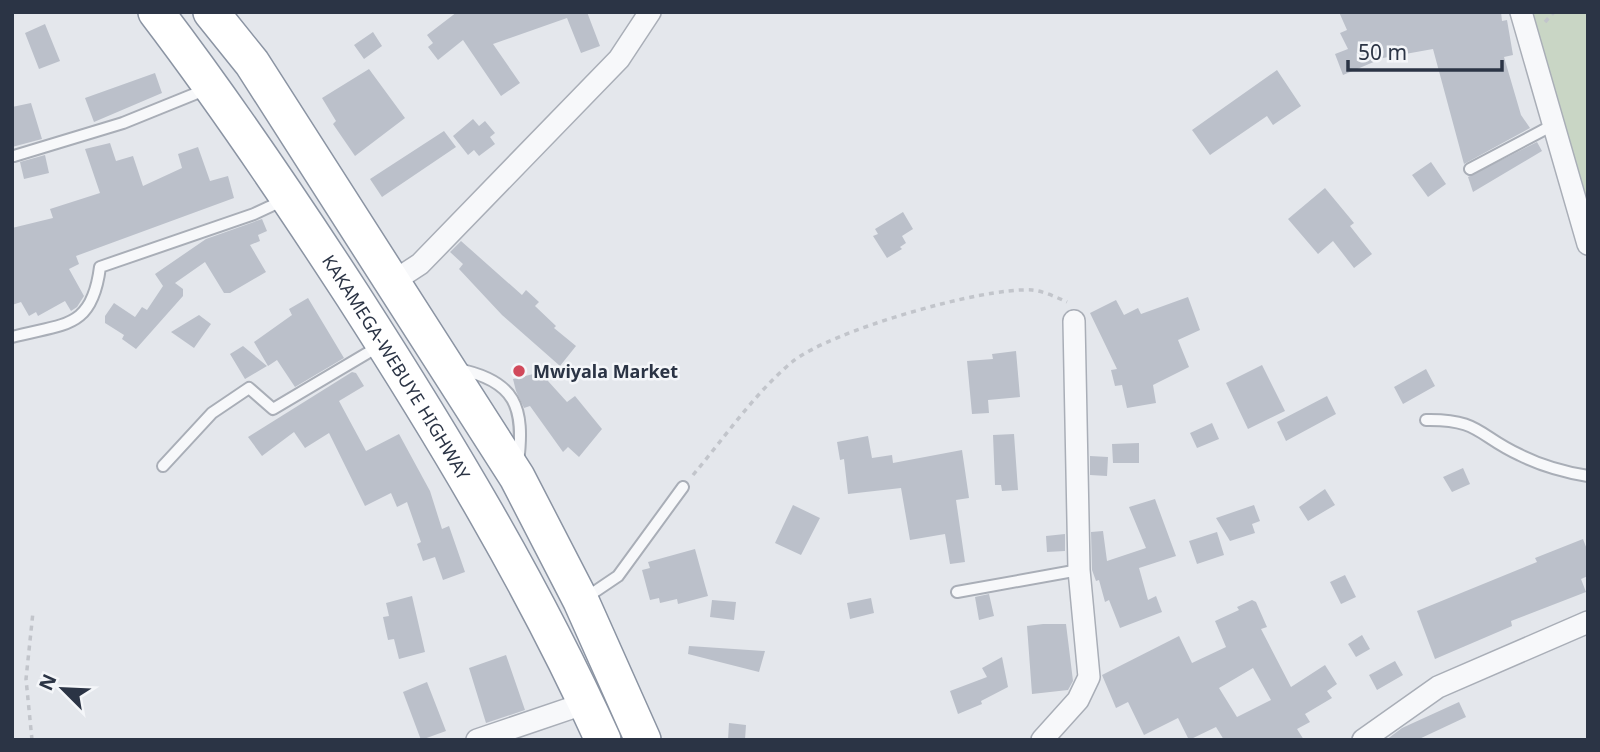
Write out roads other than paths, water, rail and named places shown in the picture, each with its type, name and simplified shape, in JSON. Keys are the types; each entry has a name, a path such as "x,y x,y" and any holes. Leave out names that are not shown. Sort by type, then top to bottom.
{"highway":[{"name":"KAKAMEGA-WEBUYE HIGHWAY","path":"156,12 212,86 289,198 494,524 603,740"},
{"path":"211,12 252,63 517,477 581,601 643,740"}],"street":[{"path":"394,281 420,264 619,59 650,12"},
{"path":"1521,12 1588,244"},
{"path":"1041,740 1078,700 1089,677 1079,570 1074,321"},
{"path":"1363,740 1438,687 1588,622"},
{"path":"477,740 586,703"}],"lane":[{"path":"14,156 123,123 188,99 212,86"},
{"path":"1470,169 1553,125"},
{"path":"12,337 69,324 82,316 97,293 100,267 254,214 289,198"},
{"path":"163,466 212,413 249,388 273,409 383,344"},
{"path":"1426,420 1456,419 1476,427 1518,454 1561,471 1588,476"},
{"path":"581,601 618,576 683,487"},
{"path":"957,592 1079,570"}],"place":[{"name":"Mwiyala Market","path":"519,371"}]}
